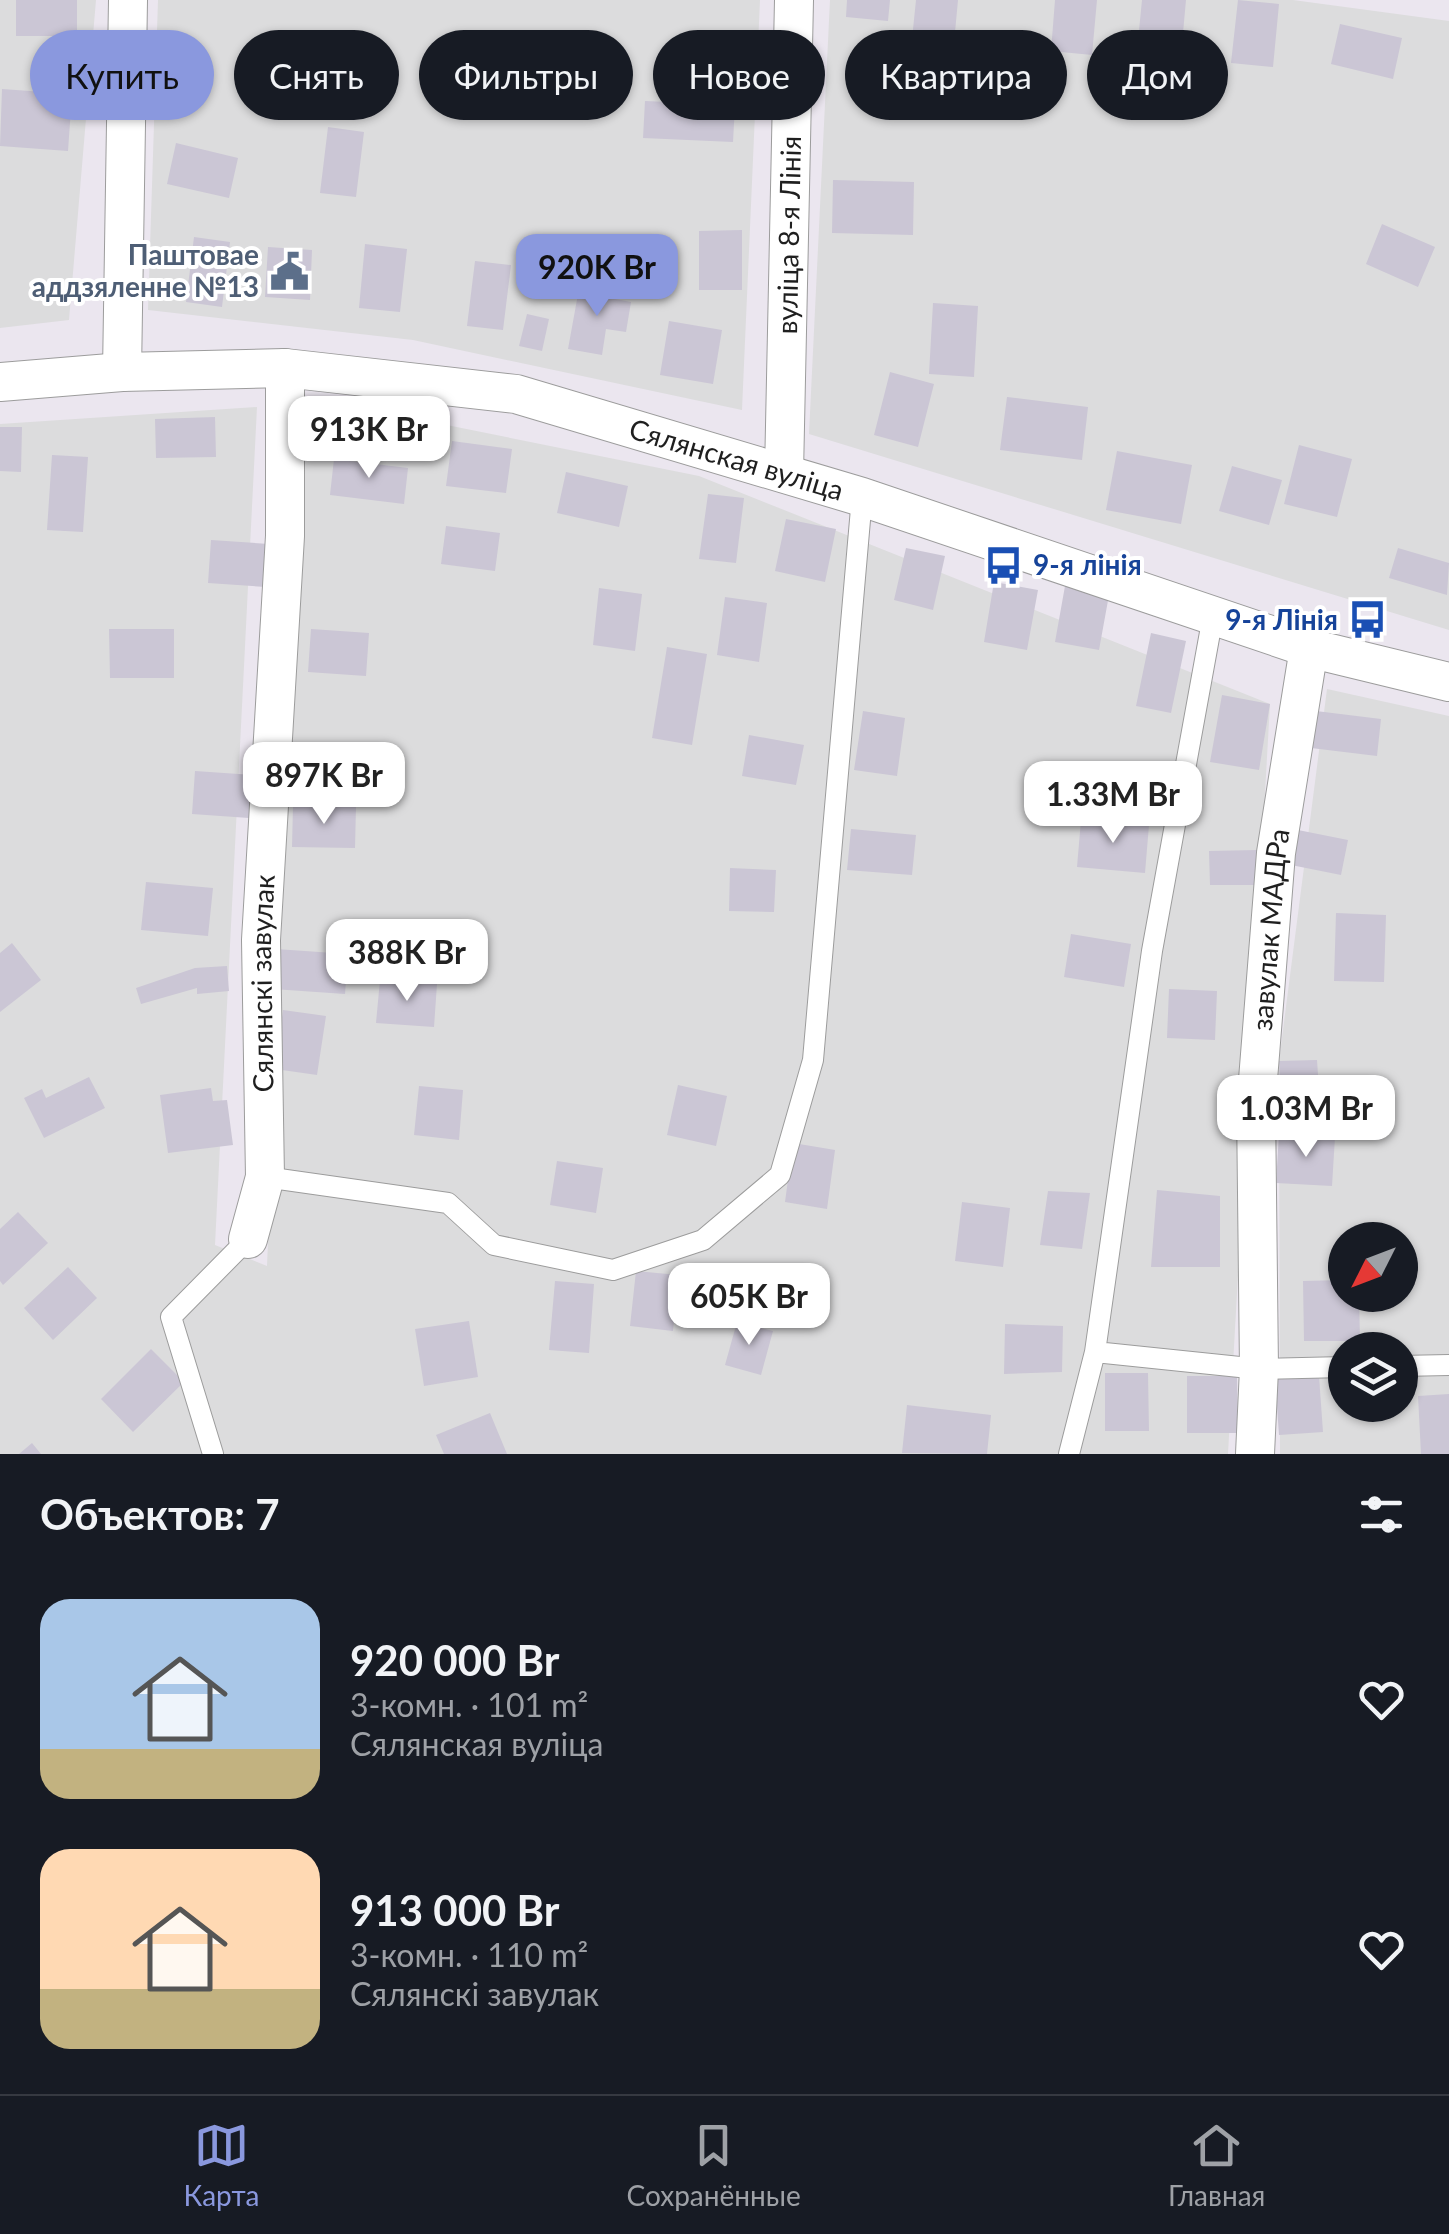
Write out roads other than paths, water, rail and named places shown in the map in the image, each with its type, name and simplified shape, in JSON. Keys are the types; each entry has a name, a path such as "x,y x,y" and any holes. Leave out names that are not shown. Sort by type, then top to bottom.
{"street":[{"path":"122,372 128,0"},
{"name":"вуліца 8-я Лінія","path":"784,473 794,0"},
{"name":"Сялянская вуліца","path":"0,382 122,372 285,368 516,394 862,497 1309,648 1449,682"},
{"name":"Сялянскі завулак","path":"248,1239 265,1176 261,940 286,536 285,368"},
{"name":"завулак МАДРа","path":"1255,1454 1259,1368 1256,1105 1276,853 1309,648"}],"lane":[{"path":"265,1176 448,1203 494,1245 613,1270 703,1240 780,1176 813,1060 862,497"},
{"path":"1069,1454 1095,1352 1152,951 1213,616"},
{"path":"213,1454 171,1317 248,1239"},
{"path":"1095,1352 1259,1368 1328,1367"},
{"path":"1418,1366 1449,1365"}],"place":[{"name":"Паштовае аддзяленне №13","path":"289,271"},
{"name":"9-я лінія","path":"1003,565"},
{"name":"9-я Лінія","path":"1368,620"}]}
